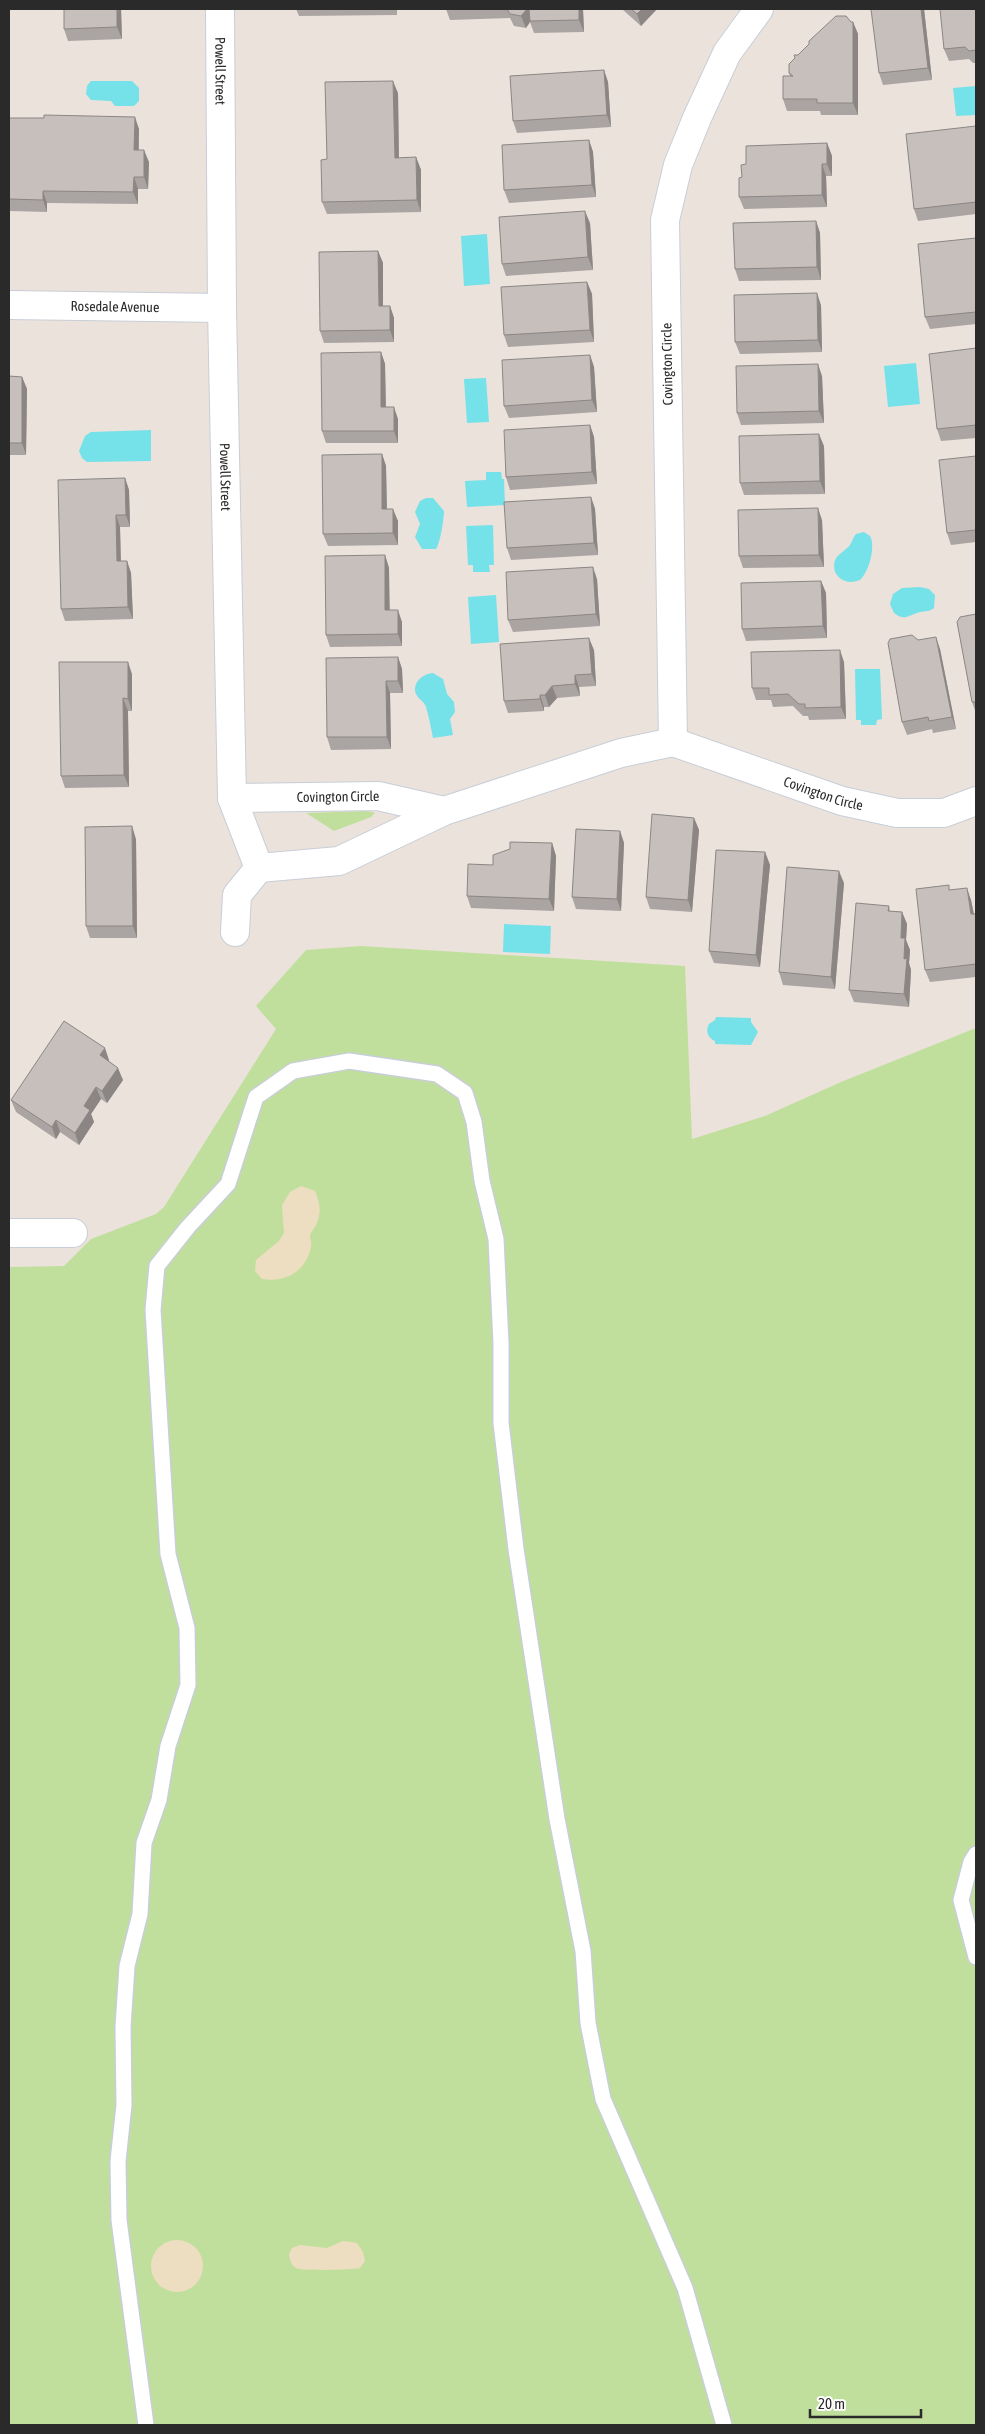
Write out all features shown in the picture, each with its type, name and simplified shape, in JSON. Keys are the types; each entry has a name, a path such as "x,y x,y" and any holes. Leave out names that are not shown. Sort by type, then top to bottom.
{"street":[{"name":"Powell Street","path":"220,9 222,308 232,798 259,868"},
{"name":"Covington Circle","path":"759,9 727,53 697,118 678,165 665,220 674,742 842,801 897,813 944,813 976,801"},
{"name":"Rosedale Avenue","path":"9,305 222,308"},
{"path":"235,932 237,895 259,868 339,860 444,811 621,753 674,742"},
{"name":"Covington Circle","path":"232,798 378,796 444,811"},
{"path":"9,1233 73,1233"}],"lane":[{"path":"146,2425 119,2220 118,2161 124,2105 125,2001 127,1966 140,1914 144,1843 159,1800 168,1746 188,1685 186,1628 168,1554 153,1310 157,1266 188,1227 228,1184 256,1097 293,1071 349,1061 437,1074 465,1093 474,1122 482,1181 496,1239 501,1423 515,1540 558,1819 583,1951 588,2023 603,2099 685,2288 724,2425"},
{"path":"976,1854 962,1900 976,1957"}],"green space":[{"path":"367,811 375,813 371,817 334,831 306,813"},
{"path":"361,946 685,966 692,1139 765,1116 841,1082 976,1028 976,2425 9,2425 9,1267 64,1266 91,1239 156,1214 164,1207 276,1029 256,1006 306,950"}],"sand":[{"path":"301,1186 315,1191 320,1208 318,1220 310,1235 311,1246 305,1263 294,1274 287,1277 271,1280 262,1279 255,1271 256,1260 279,1241 284,1233 282,1205 290,1192"},
{"path":"177,2240 191,2244 199,2252 203,2266 199,2280 191,2288 177,2292 163,2288 155,2280 151,2266 155,2252 163,2244"},
{"path":"343,2241 357,2243 363,2252 365,2261 360,2268 300,2269 294,2267 291,2262 289,2254 292,2248 300,2245 327,2248"}],"water":[{"path":"91,81 132,81 139,88 139,101 134,106 115,106 111,101 91,100 86,94 87,86"},
{"path":"976,86 976,115 956,116 953,88"},
{"path":"487,234 490,284 464,286 461,236"},
{"path":"916,363 920,404 888,407 884,366"},
{"path":"486,378 489,422 467,423 464,379"},
{"path":"151,430 151,461 87,462 82,458 79,451 85,436 91,432"},
{"path":"486,472 501,472 502,479 504,479 505,505 467,507 465,481 486,480"},
{"path":"426,498 433,498 444,511 443,525 436,549 422,549 415,537 420,524 415,512 420,501"},
{"path":"493,525 494,565 489,565 490,572 473,572 473,565 468,565 466,526"},
{"path":"864,532 872,540 869,565 860,580 846,581 835,572 835,560 850,545 856,534"},
{"path":"920,587 929,589 935,595 934,608 906,617 900,617 894,613 890,604 893,594 902,588"},
{"path":"496,595 499,642 471,644 468,597"},
{"path":"855,669 880,669 882,719 877,720 876,725 861,725 861,720 856,720"},
{"path":"433,673 443,679 447,694 454,702 455,712 450,719 453,735 433,738 426,707 416,694 415,686 419,680 425,675"},
{"path":"504,924 551,926 550,954 503,952"},
{"path":"716,1017 751,1018 751,1022 758,1032 751,1045 715,1044 715,1041 709,1036 707,1029"}],"building":[{"path":"64,9 117,9 117,27 64,29"},
{"path":"507,9 527,9 521,16 510,14"},
{"path":"529,9 579,9 579,20 530,21"},
{"path":"631,9 642,9 637,14"},
{"path":"871,9 921,9 928,68 879,73"},
{"path":"940,9 976,9 976,50 969,51 965,47 944,49"},
{"path":"836,16 846,16 853,22 853,103 817,103 817,99 783,99 783,76 793,76 789,73 789,64 795,58 794,55 798,55 809,44 809,41"},
{"path":"604,70 607,115 513,121 510,76"},
{"path":"393,81 395,158 416,157 417,200 322,202 321,160 327,159 325,82"},
{"path":"44,115 135,117 134,150 144,150 144,177 134,177 133,192 43,191 43,200 9,199 9,118 44,118"},
{"path":"976,126 976,202 914,209 906,134"},
{"path":"589,140 592,185 504,190 502,145"},
{"path":"827,143 827,164 822,164 822,195 739,197 739,178 742,177 741,165 746,164 746,146"},
{"path":"585,211 588,257 502,264 499,217"},
{"path":"816,221 817,267 735,269 733,223"},
{"path":"976,238 976,312 925,317 918,244"},
{"path":"378,251 379,306 390,306 390,330 320,331 319,252"},
{"path":"587,282 590,330 504,335 501,287"},
{"path":"817,293 818,340 735,342 734,295"},
{"path":"976,348 976,425 937,429 929,354"},
{"path":"381,352 381,407 394,407 394,431 322,431 321,353"},
{"path":"590,355 592,400 504,406 502,360"},
{"path":"818,364 819,411 737,413 736,366"},
{"path":"9,376 22,377 22,443 9,443"},
{"path":"590,425 592,472 506,477 504,430"},
{"path":"819,434 820,481 740,483 739,436"},
{"path":"382,454 382,509 393,509 393,533 323,534 322,455"},
{"path":"976,456 976,530 947,533 939,460"},
{"path":"125,478 126,515 116,515 117,561 127,561 128,607 61,609 58,480"},
{"path":"591,497 594,543 507,548 504,502"},
{"path":"818,508 819,555 739,556 738,510"},
{"path":"385,555 385,610 398,610 398,634 326,635 325,556"},
{"path":"593,567 596,614 508,620 506,572"},
{"path":"821,581 823,626 742,629 741,583"},
{"path":"976,614 976,702 972,702 957,622 960,617"},
{"path":"912,635 918,640 936,637 952,717 929,721 928,717 902,722 888,643 890,639"},
{"path":"589,638 592,674 575,675 575,684 552,686 545,695 540,695 540,699 504,701 500,644"},
{"path":"840,650 841,707 805,708 805,704 799,704 788,694 769,695 769,688 752,688 751,652"},
{"path":"398,657 398,681 386,681 387,737 327,737 326,658"},
{"path":"59,662 128,662 128,699 123,698 124,775 61,776"},
{"path":"652,814 694,818 688,900 646,897"},
{"path":"132,826 133,926 86,926 85,827"},
{"path":"576,829 620,831 617,899 572,897"},
{"path":"510,842 552,843 549,899 467,896 468,864 493,865 493,855 510,849"},
{"path":"716,850 765,852 756,955 709,951"},
{"path":"787,867 839,871 831,977 779,972"},
{"path":"949,885 949,890 967,888 971,914 976,914 976,964 925,970 916,889"},
{"path":"856,903 889,906 888,911 902,912 901,938 905,938 904,959 907,958 904,994 849,990"},
{"path":"64,1021 105,1048 100,1055 118,1068 102,1091 96,1087 84,1106 90,1110 75,1133 56,1120 52,1127 11,1100"}]}
